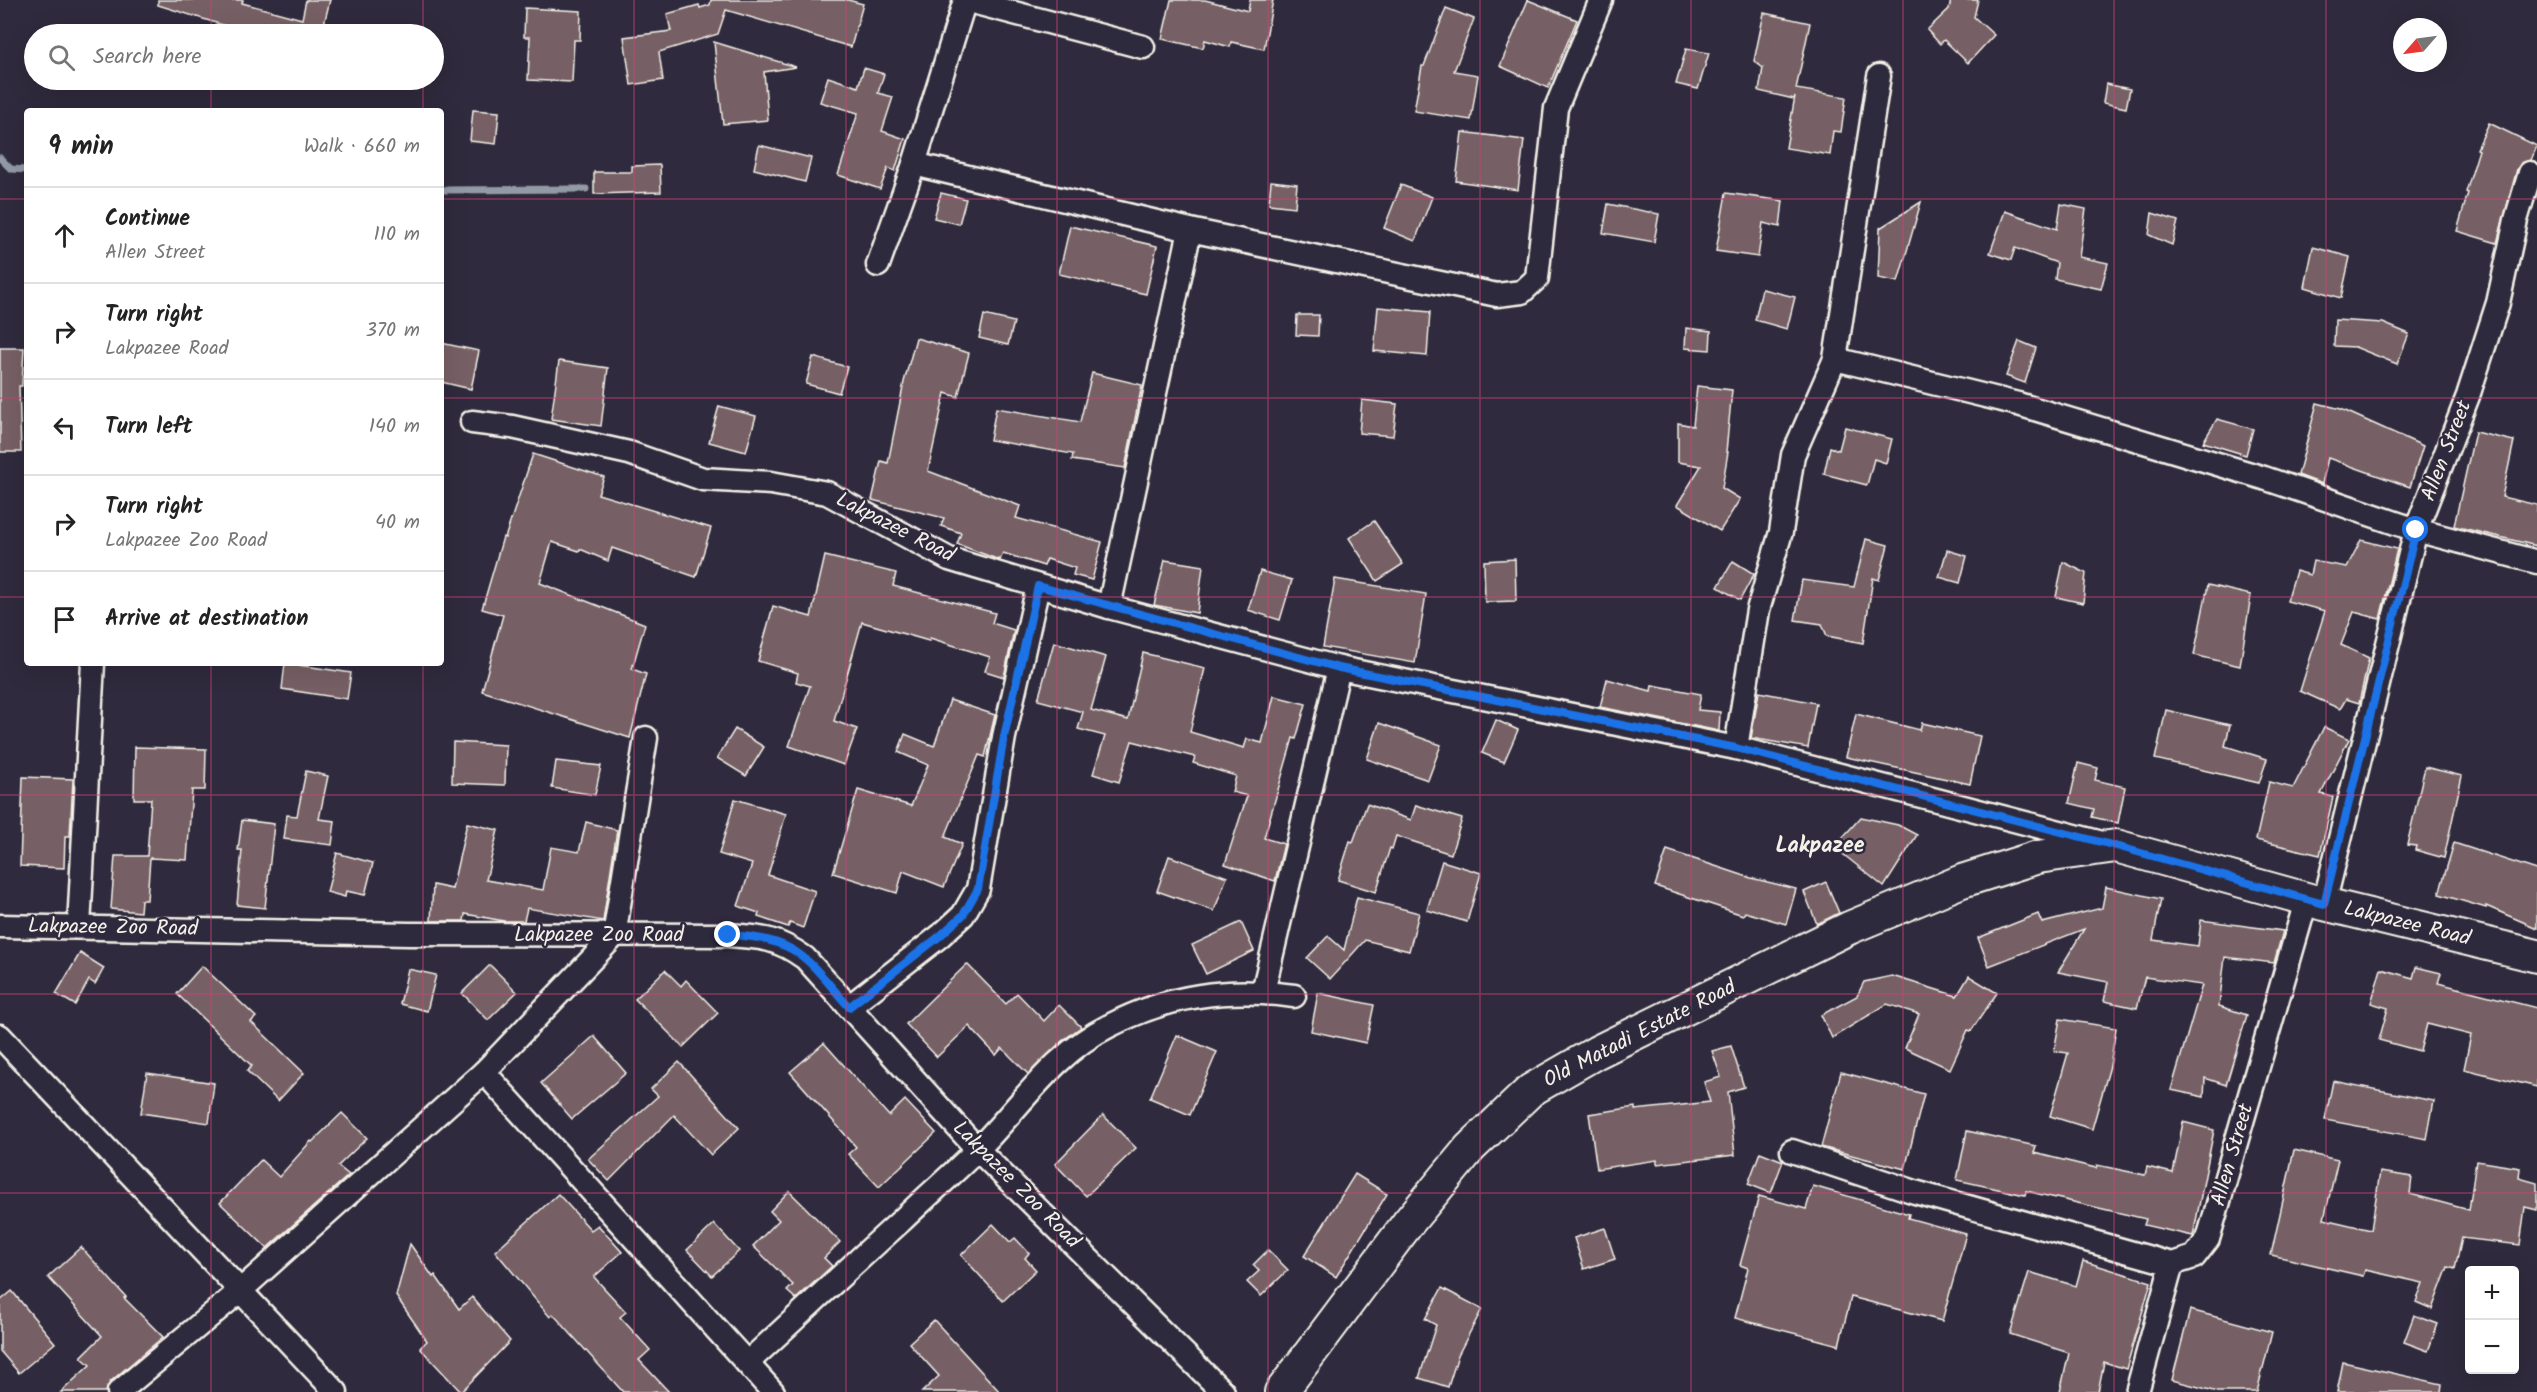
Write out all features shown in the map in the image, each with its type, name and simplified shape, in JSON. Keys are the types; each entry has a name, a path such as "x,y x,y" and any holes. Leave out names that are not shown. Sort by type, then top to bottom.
{"street":[{"path":"878,265 914,164 965,0 1143,47"},
{"path":"914,164 1190,230 1497,295 1522,292 1537,278 1556,108 1601,0"},
{"path":"1736,748 1758,609 1781,532 1793,455 1835,359 1879,76"},
{"name":"Allen Street","path":"2172,1264 2194,1257 2208,1239 2315,901 2416,530 2469,396 2498,303 2516,220 2530,174"},
{"path":"1109,607 1190,230"},
{"path":"1835,359 2018,404 2314,494 2416,530 2537,562"},
{"name":"Lakpazee Road","path":"472,422 512,427 629,453 703,480 771,483 827,493 949,559 1109,607 1339,668 1736,748 2116,846 2315,901 2537,956"},
{"path":"849,1007 940,936 963,915 978,889 1004,737 1038,586"},
{"path":"79,927 93,666"},
{"path":"1263,992 1339,668"},
{"path":"119,1392 240,1292 484,1072 614,936 645,738"},
{"name":"Old Matadi Estate Road","path":"1281,1392 1407,1223 1470,1148 1531,1090 1597,1052 1828,939 1941,890 2038,857 2116,846"},
{"name":"Lakpazee Zoo Road","path":"0,926 614,936 759,936 785,944 805,957 978,1149 1223,1392"},
{"path":"747,1363 978,1149 1043,1077 1074,1048 1107,1026 1142,1011 1205,993 1263,992 1294,996"},
{"path":"0,1036 336,1392"},
{"path":"484,1072 773,1392"},
{"path":"1792,1151 1915,1192 2172,1264 2137,1392"}],"building":[{"path":"158,0 243,0 242,3 302,19 306,0 330,0 324,24 220,24 158,5"},
{"path":"711,0 848,0 863,4 851,47 726,10 718,34 659,52 663,80 631,85 624,37 671,31 667,14 699,5 700,8 710,5"},
{"path":"1171,0 1205,0 1248,11 1250,0 1273,0 1264,49 1231,42 1230,47 1205,40 1203,48 1162,39"},
{"path":"1528,0 1577,20 1548,88 1500,66"},
{"path":"1951,0 1978,0 1974,17 1994,35 1968,63 1944,40 1940,44 1927,30 1949,9"},
{"path":"525,8 581,11 580,40 574,40 572,82 528,80 530,37 524,37"},
{"path":"1446,8 1474,19 1454,71 1478,75 1471,120 1414,111 1422,66 1424,66"},
{"path":"1764,13 1810,23 1796,89 1846,97 1841,132 1833,131 1830,155 1786,148 1795,96 1794,99 1759,91 1763,68 1754,61"},
{"path":"714,42 796,67 764,72 768,120 723,124"},
{"path":"1686,49 1709,53 1698,89 1676,84"},
{"path":"864,68 884,74 878,93 893,97 882,131 905,139 895,171 888,168 880,189 838,175 858,113 820,102 828,77 858,87"},
{"path":"2106,84 2130,89 2126,108 2103,103"},
{"path":"473,110 499,112 496,144 470,141"},
{"path":"2489,123 2537,146 2531,160 2521,163 2517,169 2497,243 2457,231 2479,150 2477,149"},
{"path":"1462,132 1524,140 1518,190 1456,181"},
{"path":"759,145 811,158 805,182 754,169"},
{"path":"660,165 661,192 594,194 594,172 632,172 632,166"},
{"path":"1271,181 1297,184 1295,207 1269,204"},
{"path":"1401,185 1432,197 1415,241 1384,228"},
{"path":"941,193 966,199 959,224 934,218"},
{"path":"1726,193 1783,201 1780,227 1763,223 1758,257 1716,251"},
{"path":"1921,202 1898,282 1878,278 1880,228"},
{"path":"1608,204 1659,214 1654,242 1603,233"},
{"path":"2061,204 2086,209 2079,257 2108,263 2101,289 2055,279 2057,263 2015,248 2011,260 1990,253 2005,211 2057,229"},
{"path":"2152,213 2178,221 2172,245 2149,235"},
{"path":"1070,226 1157,246 1146,294 1059,274"},
{"path":"2313,247 2350,257 2341,298 2305,287"},
{"path":"1762,289 1795,297 1787,329 1755,320"},
{"path":"1378,307 1430,312 1427,356 1374,351"},
{"path":"984,315 1014,322 1008,345 979,338"},
{"path":"1297,315 1319,315 1318,336 1296,335"},
{"path":"2335,320 2383,323 2409,334 2397,364 2355,347 2334,346"},
{"path":"1686,328 1711,331 1710,350 1685,348"},
{"path":"916,338 969,353 958,397 945,393 928,471 1020,506 1016,518 1102,542 1092,580 1073,575 1075,568 1047,559 1044,566 1003,553 1000,560 994,558 957,544 961,533 941,526 944,518 872,500 881,461 888,463 904,382"},
{"path":"2019,341 2036,348 2025,383 2006,376"},
{"path":"444,344 479,351 471,389 444,383"},
{"path":"0,348 24,348 22,386 19,386 21,452 0,452"},
{"path":"813,357 847,367 839,393 806,384"},
{"path":"559,361 608,368 601,426 551,419"},
{"path":"1092,373 1142,385 1125,468 1072,460 1073,454 990,440 996,408 1080,422"},
{"path":"1697,386 1732,390 1726,452 1728,452 1722,488 1740,499 1720,531 1677,505 1701,466 1678,462 1678,423 1693,426"},
{"path":"1362,400 1397,404 1393,436 1359,433"},
{"path":"2317,403 2341,409 2423,446 2410,487 2328,458 2322,484 2298,475"},
{"path":"719,406 756,416 746,452 709,442"},
{"path":"2217,419 2253,429 2246,455 2203,442"},
{"path":"1845,427 1892,439 1886,463 1874,459 1867,485 1824,474 1830,447 1839,450"},
{"path":"2475,432 2514,441 2502,497 2537,505 2537,546 2454,526"},
{"path":"533,454 604,477 598,494 711,528 696,577 612,548 608,561 580,549 579,551 552,542 540,583 645,624 632,669 646,674 630,738 482,691 503,615 482,609 503,537 505,538"},
{"path":"1374,521 1403,564 1377,581 1349,538"},
{"path":"1866,539 1888,545 1879,580 1873,578 1863,643 1827,636 1822,624 1795,620 1802,580 1854,587"},
{"path":"2361,540 2397,549 2380,619 2354,612 2341,645 2369,658 2359,703 2346,699 2340,709 2300,691 2325,611 2287,601 2296,571 2310,575 2313,561 2347,567"},
{"path":"1947,550 1967,556 1960,583 1939,577"},
{"path":"825,556 896,573 893,586 995,613 992,623 1014,630 1004,677 985,671 990,657 930,638 929,641 862,622 834,721 857,729 844,765 789,746 810,686 796,682 798,673 758,661 773,606 811,617"},
{"path":"1515,559 1516,601 1485,602 1484,561"},
{"path":"1165,560 1203,566 1197,613 1154,605"},
{"path":"1733,561 1754,574 1740,600 1718,587"},
{"path":"2063,562 2086,573 2083,603 2056,597"},
{"path":"1260,571 1292,580 1280,620 1248,610"},
{"path":"1335,579 1426,594 1415,663 1323,647"},
{"path":"2208,585 2251,595 2240,666 2194,655"},
{"path":"1054,642 1106,657 1091,710 1128,720 1143,653 1205,668 1190,732 1244,748 1247,739 1262,743 1274,696 1306,704 1296,739 1293,738 1264,838 1284,844 1275,881 1225,864 1247,796 1232,792 1236,776 1193,763 1195,757 1132,741 1119,782 1093,774 1105,736 1078,729 1083,712 1038,700"},
{"path":"285,666 305,666 351,673 347,699 282,689"},
{"path":"1607,679 1651,691 1652,685 1701,694 1698,710 1720,712 1719,731 1600,707"},
{"path":"1759,692 1816,703 1808,748 1751,738"},
{"path":"950,700 995,715 985,757 979,755 945,837 962,844 944,887 903,871 897,893 833,873 858,790 911,806 928,765 898,752 905,734 934,746"},
{"path":"2166,710 2230,725 2225,746 2267,759 2259,783 2155,759"},
{"path":"1856,714 1920,730 1922,723 1980,736 1970,784 1846,757"},
{"path":"1496,720 1518,730 1504,762 1482,753"},
{"path":"1379,723 1441,745 1428,780 1367,759"},
{"path":"2324,727 2349,739 2321,794 2333,797 2320,855 2256,840 2269,782 2293,788"},
{"path":"735,729 764,747 746,776 717,758"},
{"path":"453,742 506,745 505,785 452,783"},
{"path":"135,747 206,749 205,790 192,790 187,860 150,858 147,900 141,900 140,912 111,909 115,856 147,856 151,799 134,799"},
{"path":"556,761 601,766 595,795 552,788"},
{"path":"2078,763 2098,768 2095,780 2125,787 2118,823 2092,817 2094,809 2069,803"},
{"path":"2425,767 2462,776 2444,858 2415,850 2416,846 2407,845"},
{"path":"306,771 328,776 319,819 335,821 332,845 284,839 287,815 297,816"},
{"path":"23,777 73,779 70,836 65,836 64,868 20,866"},
{"path":"735,799 786,814 768,875 815,891 803,928 790,923 788,927 758,917 759,913 738,906 752,864 719,854"},
{"path":"1367,804 1411,820 1416,805 1462,819 1451,854 1396,836 1376,892 1338,880 1350,841 1353,842"},
{"path":"1861,817 1898,825 1917,835 1884,887 1834,847"},
{"path":"242,820 274,824 265,908 237,905 242,850 238,850"},
{"path":"586,822 617,830 603,921 527,908 524,921 504,921 465,914 464,921 431,921 433,885 452,889 467,823 498,830 486,880 543,890 551,847 579,852"},
{"path":"2454,843 2537,870 2537,928 2486,906 2486,908 2439,894"},
{"path":"1667,850 1751,878 1796,889 1786,924 1745,912 1743,915 1655,886"},
{"path":"337,853 373,863 365,895 346,891 345,897 327,892"},
{"path":"1169,856 1227,877 1214,911 1157,891"},
{"path":"1442,861 1481,873 1467,922 1427,910"},
{"path":"1826,882 1839,913 1817,924 1804,892"},
{"path":"2106,887 2161,899 2153,940 2198,946 2201,920 2283,931 2274,963 2225,957 2219,1006 2247,1015 2226,1085 2205,1078 2204,1097 2171,1090 2202,985 2145,977 2137,1008 2104,1001 2108,982 2058,972 2084,929 1989,966 1978,938 2038,914 2042,923 2102,908"},
{"path":"1357,897 1419,913 1409,951 1365,940 1330,979 1307,958 1328,936 1344,950"},
{"path":"1241,922 1254,951 1206,974 1192,945"},
{"path":"80,953 104,968 95,984 89,980 75,1005 56,994"},
{"path":"967,964 1006,1004 1017,993 1044,1021 1059,1005 1081,1027 1062,1041 1028,1074 1002,1048 996,1055 969,1026 937,1057 906,1024"},
{"path":"490,965 517,992 488,1020 462,993"},
{"path":"202,966 256,1017 251,1022 304,1073 278,1101 247,1071 252,1066 177,994"},
{"path":"2416,967 2441,973 2438,983 2537,1008 2537,1087 2464,1069 2471,1035 2427,1024 2420,1051 2379,1040 2388,1008 2371,1003 2381,969 2413,978"},
{"path":"408,969 436,975 427,1011 400,1004"},
{"path":"665,970 681,986 686,980 718,1013 683,1047 635,999"},
{"path":"1892,976 1957,996 1969,976 1997,993 1971,1031 1968,1030 1950,1069 1905,1048 1919,1014 1887,1004 1832,1038 1821,1015 1857,996 1864,982"},
{"path":"1318,993 1374,1005 1366,1043 1311,1031"},
{"path":"2060,1019 2116,1028 2110,1066 2092,1129 2050,1116 2068,1053 2054,1051"},
{"path":"1177,1035 1217,1052 1190,1115 1150,1098"},
{"path":"594,1036 626,1073 572,1119 541,1083"},
{"path":"824,1043 889,1116 905,1100 936,1133 879,1187 848,1154 856,1147 790,1072"},
{"path":"1731,1046 1744,1087 1728,1092 1735,1155 1657,1164 1657,1160 1597,1169 1589,1114 1635,1107 1635,1110 1710,1102 1704,1082 1721,1077 1712,1051"},
{"path":"679,1062 739,1128 711,1155 674,1115 609,1181 588,1159 658,1096 651,1089"},
{"path":"1841,1072 1924,1094 1905,1169 1821,1147"},
{"path":"147,1073 214,1083 209,1123 141,1113"},
{"path":"2333,1081 2434,1101 2427,1139 2325,1120"},
{"path":"342,1113 367,1138 338,1166 349,1175 267,1248 220,1203 261,1160 279,1177 311,1141"},
{"path":"1103,1115 1136,1148 1086,1196 1055,1164"},
{"path":"2183,1122 2214,1130 2193,1236 2144,1225 2146,1219 2026,1191 2025,1195 1957,1180 1967,1131 2036,1146 2034,1153 2096,1168 2097,1165 2145,1175 2147,1167 2173,1173"},
{"path":"2294,1150 2338,1160 2324,1219 2371,1230 2380,1172 2412,1177 2410,1194 2469,1210 2476,1161 2520,1168 2519,1178 2537,1183 2537,1210 2525,1207 2520,1245 2462,1238 2455,1269 2448,1267 2432,1309 2416,1302 2423,1283 2365,1270 2363,1276 2271,1255"},
{"path":"1760,1152 1783,1161 1771,1193 1748,1184"},
{"path":"1355,1174 1387,1194 1336,1277 1304,1256"},
{"path":"1813,1186 1909,1214 1908,1218 1966,1234 1942,1321 1851,1297 1839,1345 1735,1318 1748,1268 1740,1265 1759,1196 1806,1209"},
{"path":"789,1191 840,1242 824,1258 832,1266 796,1299 787,1291 793,1285 753,1246 779,1220 770,1211"},
{"path":"558,1194 591,1230 598,1225 622,1252 594,1277 626,1312 620,1317 650,1350 639,1360 669,1392 623,1392 553,1314 550,1317 495,1251"},
{"path":"714,1224 739,1251 712,1276 687,1250"},
{"path":"993,1224 1010,1242 1015,1238 1029,1253 1025,1258 1036,1270 1003,1301 961,1255"},
{"path":"1605,1228 1615,1259 1584,1269 1574,1238"},
{"path":"410,1244 459,1309 472,1297 510,1341 461,1392 420,1348 427,1341 396,1296"},
{"path":"81,1247 126,1297 124,1298 163,1337 110,1382 106,1392 61,1392 90,1365 81,1357 102,1336 48,1277"},
{"path":"1268,1250 1288,1270 1261,1296 1247,1282 1259,1271 1253,1265"},
{"path":"2083,1261 2151,1282 2126,1369 2104,1362 2098,1392 2060,1392 2069,1353 2010,1334 2029,1272 2076,1286"},
{"path":"1442,1288 1482,1309 1458,1355 1448,1387 1419,1378 1436,1325 1425,1319"},
{"path":"12,1291 55,1343 19,1373 0,1351 0,1301"},
{"path":"2190,1310 2272,1332 2257,1392 2218,1392 2172,1380"},
{"path":"2414,1315 2438,1324 2428,1351 2404,1342"},
{"path":"934,1320 1000,1392 922,1392 939,1376 909,1343"},
{"path":"2343,1362 2442,1384 2441,1392 2337,1392"}],"waterway":[{"path":"0,158 11,169 24,170"},
{"path":"444,190 586,189"}],"district":[{"name":"Lakpazee","path":"1820,846"}],"route":[{"path":"728,935 759,936 785,944 805,957 849,1007 940,936 963,915 978,889 1004,737 1038,586 1339,668 1736,748 2116,846 2324,904 2416,530"}]}
